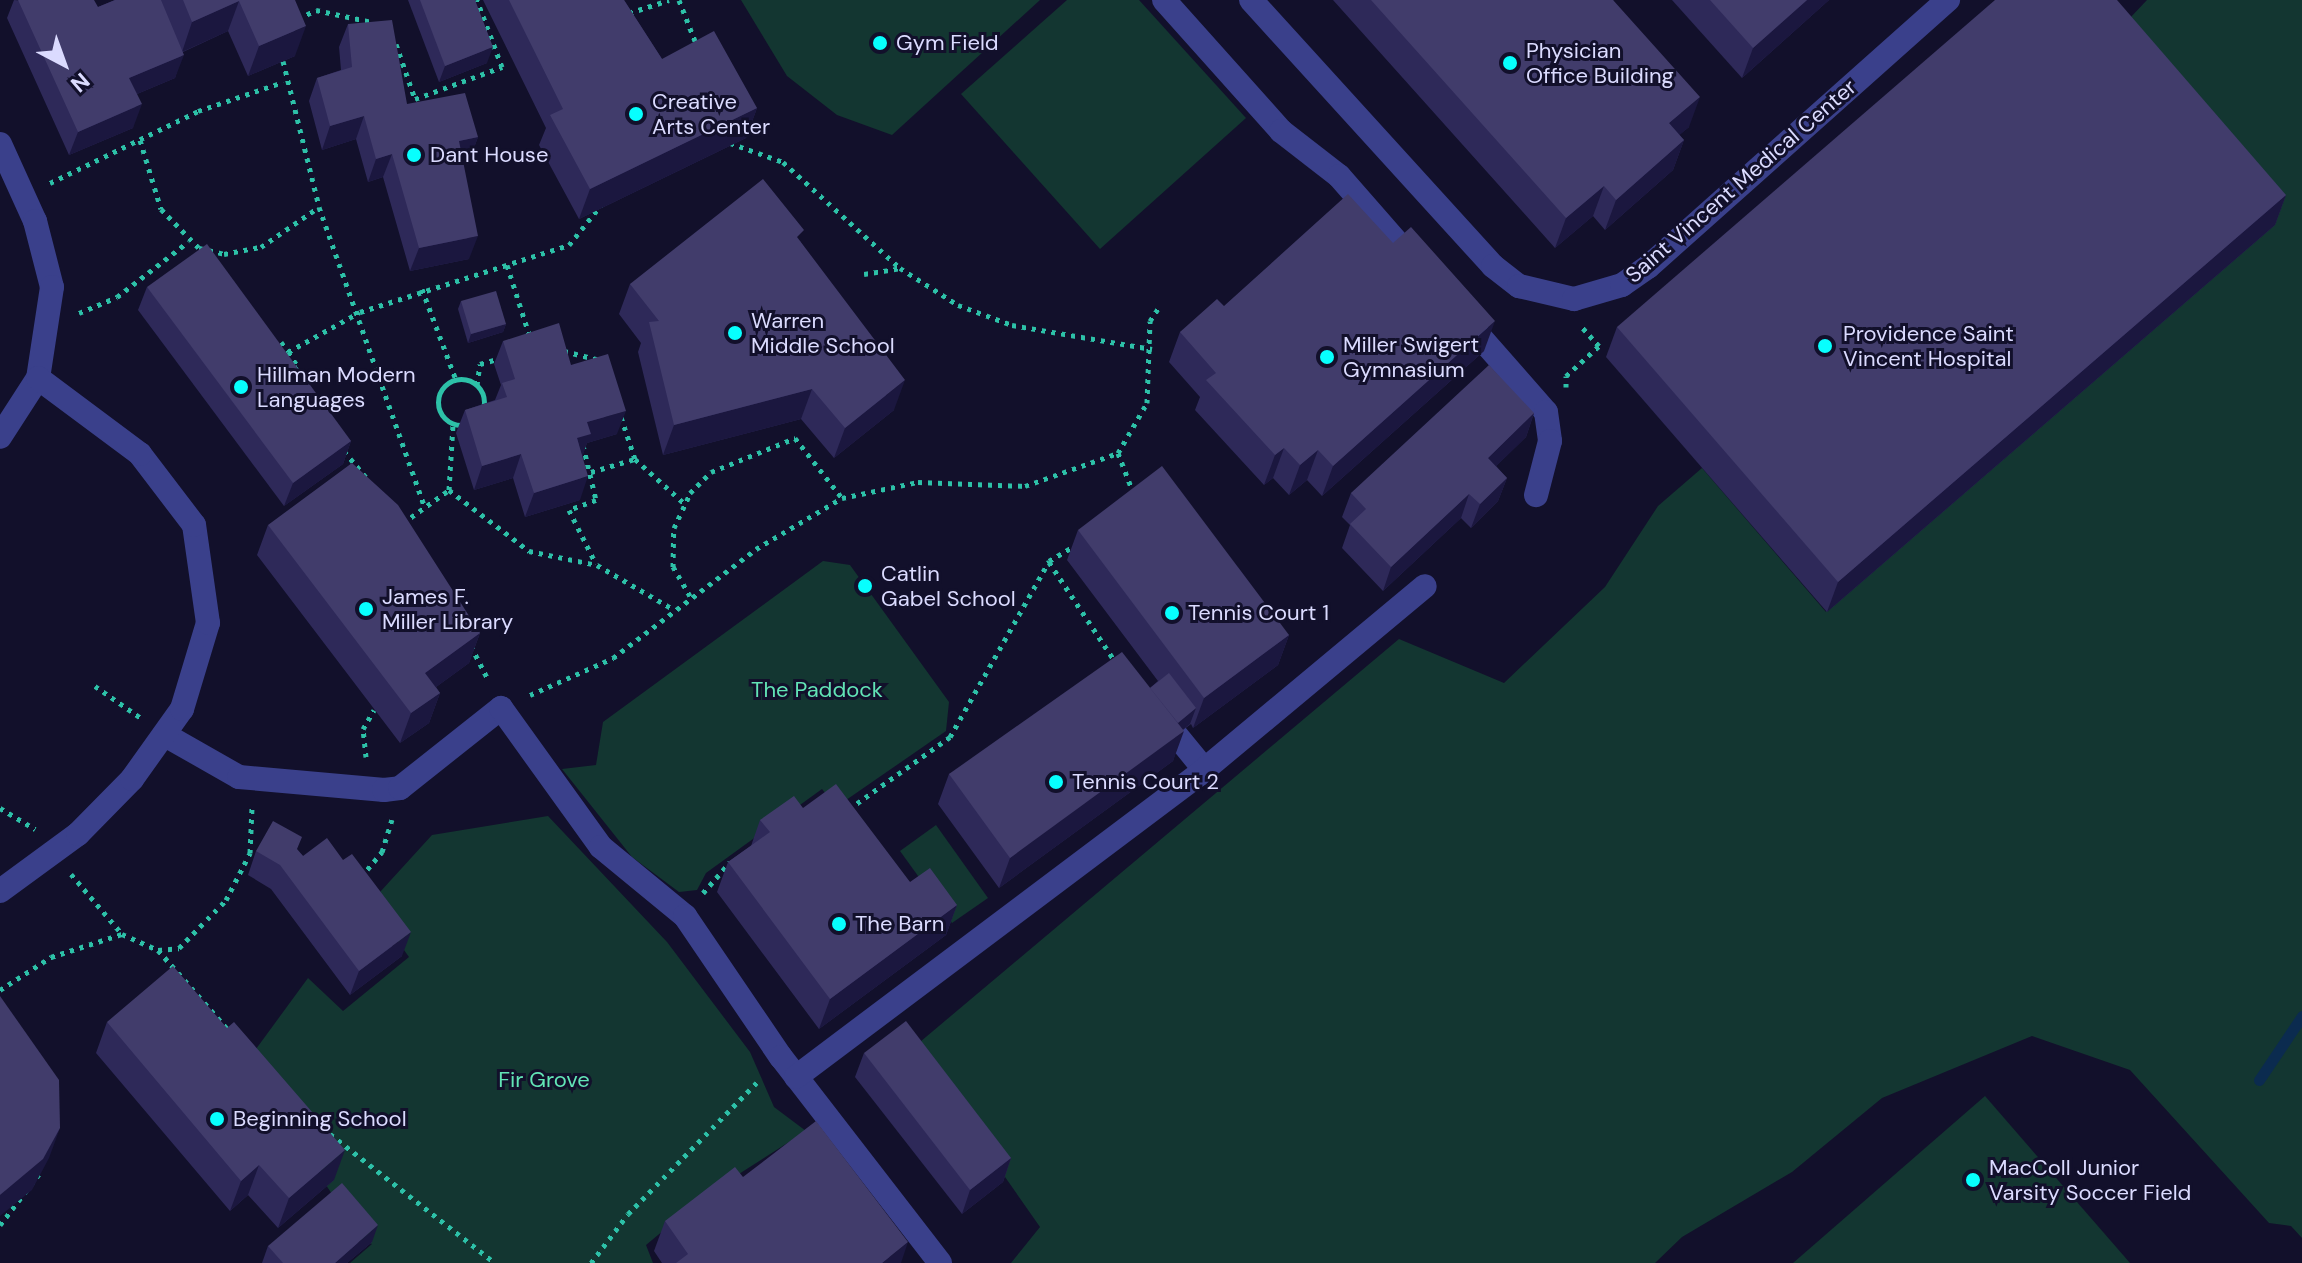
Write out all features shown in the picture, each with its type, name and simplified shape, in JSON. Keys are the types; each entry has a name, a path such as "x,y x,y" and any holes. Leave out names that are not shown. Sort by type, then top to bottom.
{"street":[{"path":"1164,0 1281,131 1339,176 1432,282"},
{"name":"Saint Vincent Medical Center","path":"1251,0 1493,266 1545,296 1592,297 1648,267 1948,0"},
{"path":"0,144 23,196 52,287 38,378 0,437"},
{"path":"1453,306 1546,412 1550,441 1536,495"},
{"path":"0,891 53,853 132,779 165,735 202,660 208,623 194,525 140,454 38,378"},
{"path":"796,1077 1204,769 1425,586"},
{"path":"165,735 239,777 384,790 400,788 501,708 601,847 685,916 781,1057 940,1263"},
{"path":"1177,736 1204,769"}],"path":[{"path":"394,39 415,99 502,67 477,0"},
{"path":"679,0 702,58"},
{"path":"621,11 635,14 665,1"},
{"path":"282,26 316,10 389,24"},
{"path":"283,61 283,82 319,207 360,312 425,508"},
{"path":"23,196 140,140 283,82"},
{"path":"730,129 736,144"},
{"path":"140,140 161,209 188,242 212,252 261,247 319,207"},
{"path":"717,140 783,162 900,268 958,305 1012,325 1152,349"},
{"path":"288,352 360,312 422,289 569,245 608,196"},
{"path":"49,318 117,297 188,242"},
{"path":"211,264 212,252"},
{"path":"507,265 533,348"},
{"path":"864,274 900,268"},
{"path":"422,289 456,380"},
{"path":"1545,296 1541,317 1577,322 1599,346 1566,376 1571,399"},
{"path":"467,637 501,708 613,658 690,596 842,498 918,482 1025,486 1118,453 1147,403 1152,349 1150,321 1159,307"},
{"path":"264,353 281,342 298,367 283,378"},
{"path":"556,347 603,361 608,372"},
{"path":"453,424 470,424 481,414 477,385 480,364 507,356"},
{"path":"456,380 477,385"},
{"path":"397,527 449,490 453,424 438,402 456,380"},
{"path":"617,399 635,459 685,504"},
{"path":"333,438 374,486"},
{"path":"690,596 673,567 674,528 685,504 711,472 795,438 842,498"},
{"path":"583,445 596,500 569,510 597,565"},
{"path":"1118,453 1135,489 1125,501"},
{"path":"591,472 635,459"},
{"path":"449,490 529,551 597,565 673,609"},
{"path":"394,510 404,522"},
{"path":"838,817 950,737 1049,561 1083,540"},
{"path":"1049,561 1123,672"},
{"path":"95,686 165,735"},
{"path":"354,885 389,834 393,810 363,746 374,710"},
{"path":"158,950 179,948 206,925 250,853 252,802 239,777"},
{"path":"0,808 28,821 122,934 158,950 238,1041"},
{"path":"704,891 735,857"},
{"path":"0,990 51,957 122,934"},
{"path":"591,1263 628,1214 781,1057"},
{"path":"316,1122 495,1263"},
{"path":"0,1225 38,1181 46,1158"}],"green space":[{"name":"Gym Field","path":"741,0 1040,0 892,135 837,115 787,76"},
{"path":"1067,0 1139,0 1246,118 1100,249 961,94"},
{"path":"2147,0 2302,0 2302,1238 2291,1226 2269,1223 2130,1070 2032,1036 1882,1098 1792,1172 1682,1237 1655,1263 1011,1263 1040,1227 914,1047 1399,639 1504,683 1605,587 1658,506 1702,468 1826,612 2112,37"},
{"name":"The Paddock","path":"823,561 850,565 949,702 946,731 836,807 822,789 706,873 697,890 679,892 632,857 562,769 596,765 603,722"},
{"name":"Fir Grove","path":"548,816 667,942 750,1052 774,1107 806,1131 706,1195 646,1245 653,1263 350,1263 372,1244 343,1234 332,1194 245,1064 308,978 343,1011 409,957 370,903 432,835"},
{"path":"936,825 988,898 952,923 900,851"},
{"name":"MacColl Junior Varsity Soccer Field","path":"1985,1096 2130,1263 1793,1263"}],"building":[{"path":"18,0 94,0 98,7 115,0 161,0 184,55 129,78 142,104 78,132"},
{"path":"183,0 295,0 306,26 259,46 239,1 192,22"},
{"path":"420,0 475,0 493,47 445,66"},
{"name":"Creative Arts Center","path":"509,0 624,0 662,59 714,31 757,108 590,189 550,115 563,109"},
{"name":"Physician Office Building","path":"1371,0 1613,0 1700,97 1669,123 1684,140 1616,200 1604,186 1566,218"},
{"path":"1710,0 1807,0 1753,48"},
{"path":"1995,0 2117,0 2286,195 1838,582 1617,327"},
{"name":"Dant House","path":"392,20 407,104 465,93 478,137 459,141 478,236 419,248 392,154 376,159 364,116 330,126 317,78 352,67 348,24"},
{"name":"Warren Middle School","path":"763,179 804,230 797,237 905,380 845,428 812,389 674,425 649,322 659,321 630,284"},
{"name":"Miller Swigert Gymnasium","path":"1348,194 1393,243 1411,227 1495,321 1333,466 1318,450 1300,465 1284,448 1275,455 1206,380 1216,373 1180,332 1217,299 1224,306"},
{"name":"Hillman Modern Languages","path":"207,244 351,441 293,483 147,287"},
{"path":"496,291 506,324 471,334 461,301"},
{"path":"559,323 571,365 608,354 626,411 587,422 591,434 577,438 588,476 534,493 521,454 482,466 465,410 507,397 502,383 515,379 503,341"},
{"path":"1489,365 1534,413 1488,458 1507,478 1480,504 1469,494 1391,567 1350,524 1366,509 1351,493"},
{"name":"James F. Miller Library","path":"352,463 398,505 480,633 425,673 440,693 411,713 268,525"},
{"name":"Tennis Court 1","path":"1162,466 1289,635 1204,698 1078,530"},
{"name":"Tennis Court 2","path":"1122,652 1184,731 1010,858 949,774"},
{"path":"1169,673 1196,708 1178,723 1150,688"},
{"name":"The Barn","path":"836,784 910,882 930,868 957,905 830,999 728,862 770,832 760,820 794,796 803,808"},
{"path":"273,821 302,837 297,849 303,856 327,838 343,860 352,854 411,932 359,971 280,865 256,851"},
{"name":"Beginning School","path":"173,966 227,1028 234,1022 345,1150 289,1198 259,1165 241,1181 107,1022"},
{"path":"0,996 59,1080 60,1128 43,1159 0,1195"},
{"path":"906,1021 1011,1158 970,1190 864,1053"},
{"path":"816,1121 908,1242 882,1263 676,1263 688,1254 665,1221 735,1167 743,1177"},
{"path":"342,1183 378,1225 335,1263 283,1263 268,1246"}],"waterway":[{"path":"2259,1080 2302,1016"}],"place":[{"name":"Gym Field","path":"880,43"},
{"name":"Physician Office Building","path":"1510,63"},
{"name":"Creative Arts Center","path":"636,114"},
{"name":"Dant House","path":"414,155"},
{"name":"Warren Middle School","path":"735,333"},
{"name":"Providence Saint Vincent Hospital","path":"1825,346"},
{"name":"Miller Swigert Gymnasium","path":"1327,357"},
{"name":"Hillman Modern Languages","path":"241,387"},
{"name":"Catlin Gabel School","path":"865,586"},
{"name":"James F. Miller Library","path":"366,609"},
{"name":"Tennis Court 1","path":"1172,613"},
{"name":"Tennis Court 2","path":"1056,782"},
{"name":"The Barn","path":"839,924"},
{"name":"Beginning School","path":"217,1119"},
{"name":"MacColl Junior Varsity Soccer Field","path":"1973,1180"}]}
